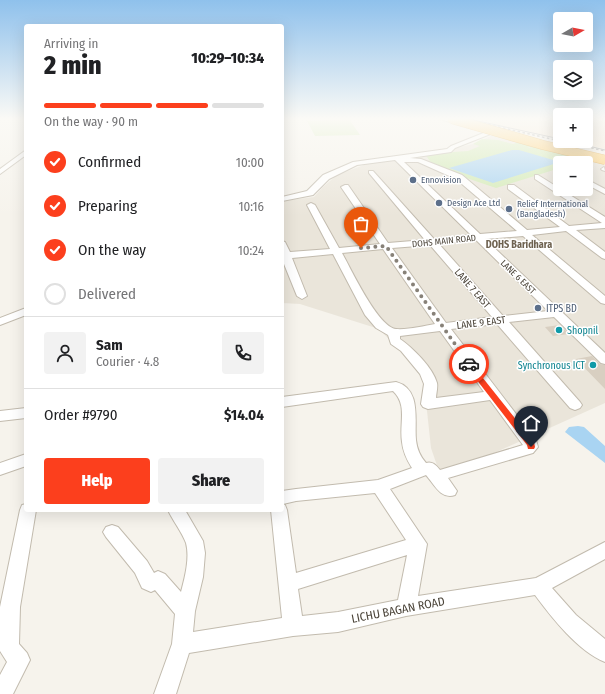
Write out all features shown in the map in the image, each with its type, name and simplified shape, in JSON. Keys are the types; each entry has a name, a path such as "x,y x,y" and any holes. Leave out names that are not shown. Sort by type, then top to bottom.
{"highway":[{"path":"562,151 605,164"}],"street":[{"path":"284,199 310,193 326,177 355,163 446,151"},
{"path":"560,151 605,164"},
{"path":"0,172 24,154"},
{"name":"LANE 6 EAST","path":"525,233 459,177 428,165 420,160 398,160 605,360"},
{"name":"LANE 7 EAST","path":"371,172 575,405"},
{"path":"538,177 605,221"},
{"path":"593,185 605,192"},
{"path":"345,187 441,327 492,396 531,444 531,447 528,449 446,473"},
{"path":"511,187 605,256"},
{"path":"311,205 371,315 380,326 393,332 395,341 405,348 426,373 431,384 428,404 492,396"},
{"name":"DOHS MAIN ROAD","path":"284,256 605,225"},
{"path":"525,233 605,301"},
{"path":"284,256 302,296"},
{"path":"0,317 24,307"},
{"path":"0,322 24,311"},
{"name":"LANE 9 EAST","path":"393,332 556,313"},
{"path":"284,402 396,386 402,390 410,409 409,446 422,470"},
{"path":"0,416 24,413"},
{"path":"0,469 24,461"},
{"path":"284,498 379,486 429,468 449,491"},
{"path":"379,486 418,544 406,607"},
{"path":"1,694 20,660 9,648 10,607 28,512"},
{"path":"165,694 182,644 185,611 194,577 196,553 194,541 177,512"},
{"path":"279,512 293,626"},
{"path":"112,532 141,567 149,582 151,583 158,580 185,611"},
{"path":"288,584 418,544"},
{"name":"LICHU BAGAN ROAD","path":"182,644 293,626 338,622 406,607 539,586 605,550"},
{"path":"539,586 560,614 605,652"}],"shaded area":[{"path":"441,151 561,151 580,156 553,156 553,196 593,196 593,159 605,162 605,403 441,477 431,448 423,374 379,329 300,304 284,303 284,201 314,197 337,175 372,162 417,157"}],"green space":[{"path":"462,151 560,151 578,156 553,156 553,170 496,188 434,167 425,154"}],"water":[{"path":"507,151 524,151 553,160 553,164 493,183 449,168"},
{"path":"569,427 584,427 605,446 605,463 565,432"}],"building":[{"name":"Shopnil","path":"560,325 569,334 553,336 545,327"},
{"path":"592,356 600,364 605,365 605,389 576,359"}],"way so far":[{"path":"361,248 386,246 441,327 469,364"}],"place":[{"name":"Ennovision","path":"413,180"},
{"name":"Design Ace Ltd","path":"439,203"},
{"name":"Relief International (Bangladesh)","path":"509,209"},
{"name":"ITPS BD","path":"538,308"},
{"name":"Shopnil","path":"559,330"},
{"name":"Synchronous ICT","path":"593,365"}],"district":[{"name":"DOHS Baridhara","path":"519,244"}],"route":[{"path":"469,364 492,396 531,444 531,447"}]}
